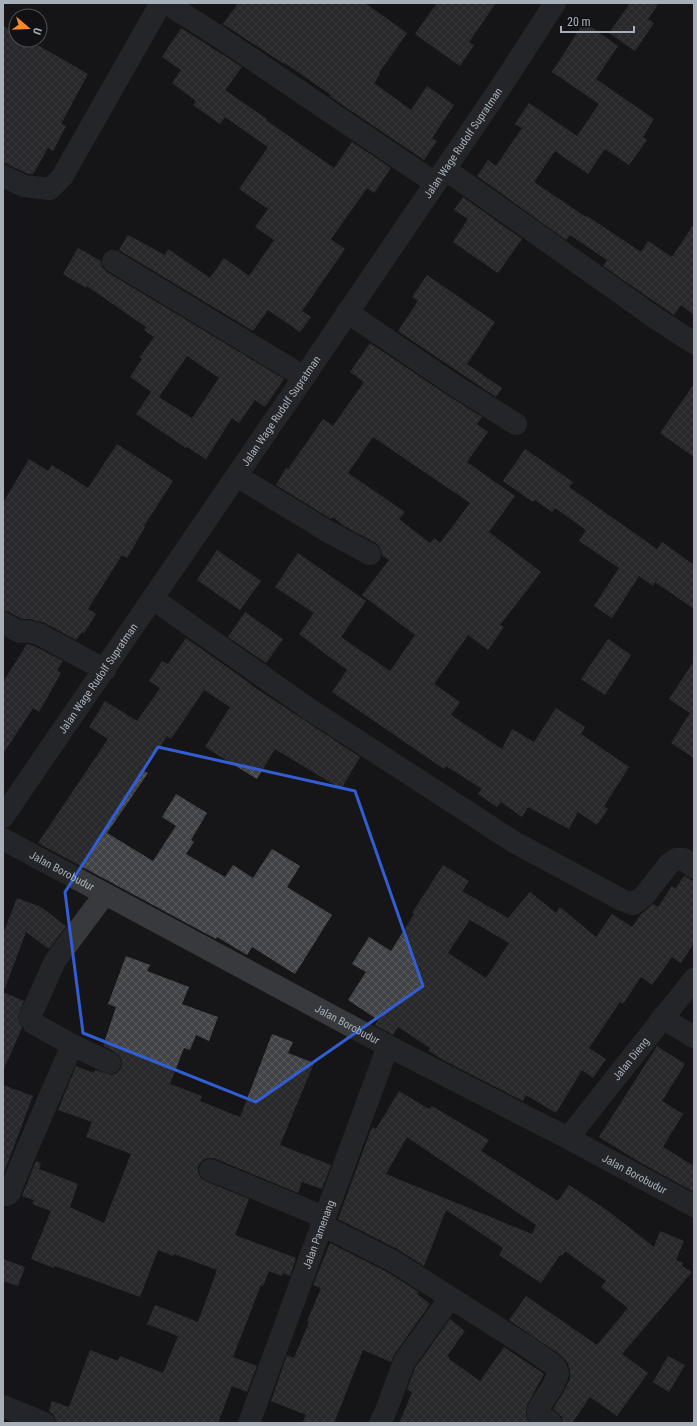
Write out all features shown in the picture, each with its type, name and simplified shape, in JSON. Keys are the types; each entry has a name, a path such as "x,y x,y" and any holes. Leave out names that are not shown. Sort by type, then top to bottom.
{"street":[{"name":"Jalan Wage Rudolf Supratman","path":"3,817 237,476 555,3"},
{"path":"3,176 24,186 50,189 62,177 168,5 440,176 694,343"},
{"path":"112,261 304,377"},
{"path":"347,312 457,387 516,424"},
{"path":"237,476 329,532 370,554"},
{"path":"153,599 309,709 514,842 622,900 633,904 644,896 668,864 676,859 684,859 694,868"},
{"path":"3,623 20,632 28,631 39,634 105,670"},
{"name":"Jalan Borobudur","path":"3,839 388,1046 568,1138 694,1206"},
{"path":"105,894 55,960 30,1017 33,1023 72,1045 110,1063"},
{"name":"Jalan Dieng","path":"568,1138 694,979"},
{"path":"662,1018 694,1037"},
{"path":"3,1193 7,1195 9,1194 72,1045"},
{"name":"Jalan Pamenang","path":"248,1423 388,1046"},
{"path":"210,1170 323,1221 393,1261 528,1347 555,1366 558,1374 553,1386 540,1404 538,1410 538,1414 551,1423"},
{"path":"380,1423 404,1362 450,1298"},
{"path":"3,1406 44,1423"}],"highlighted area":[{"path":"158,747 355,791 423,986 256,1102 83,1033 65,892"}],"building":[{"path":"238,3 365,3 407,33 379,73 380,74 374,83 411,110 427,86 454,105 432,138 437,141 424,160 344,106 330,96 331,95 285,63 284,64 223,24"},
{"path":"437,3 496,3 469,42 474,45 460,66 415,34"},
{"path":"630,3 659,3 648,19 654,23 635,51 609,33"},
{"path":"584,22 618,46 596,79 654,119 643,137 647,140 629,165 605,149 588,174 555,151 534,182 641,252 648,241 672,257 694,224 694,315 681,305 674,315 603,266 607,260 570,235 566,240 477,176 488,160 496,166 522,128 515,124 529,103 577,136 599,104 552,72"},
{"path":"3,26 8,29 8,48 43,48 88,74 61,124 66,126 53,151 48,148 33,174 28,174 3,162"},
{"path":"181,28 242,67 225,90 334,168 352,142 391,168 374,193 367,188 331,239 345,249 302,311 311,317 300,332 268,310 253,331 119,250 128,235 165,255 168,249 210,278 224,258 249,276 274,240 255,227 268,209 239,189 268,147 225,117 220,124 193,105 196,101 172,83 181,70 162,57"},
{"path":"463,197 522,239 498,273 453,242 468,219 454,210"},
{"path":"78,248 101,261 102,267 107,272 284,379 265,407 255,400 239,423 232,418 206,459 187,447 186,448 136,414 151,392 192,418 219,378 187,356 159,397 130,377 142,359 140,357 154,337 144,330 146,327 87,286 86,288 63,274"},
{"path":"427,275 495,322 467,364 502,388 496,397 398,331 418,301 412,297"},
{"path":"370,343 482,417 477,424 488,432 467,462 515,496 489,532 541,572 500,625 504,627 488,650 468,635 434,684 460,702 451,715 502,749 512,729 534,742 556,708 585,727 581,734 629,767 604,806 608,809 597,825 578,812 569,829 528,807 522,817 501,802 497,807 478,794 482,789 446,766 444,769 332,692 347,670 299,634 314,613 275,587 298,553 366,601 341,637 390,671 415,635 362,595 389,560 382,555 380,547 376,543 344,526 333,517 331,519 276,485 286,468 288,469 323,419 333,426 364,382 350,372","holes":["373,437 470,503 440,543 434,538 430,543 399,519 405,512 348,473"]},
{"path":"694,384 694,457 660,433"},
{"path":"117,444 173,481 144,526 145,527 127,558 122,555 88,609 96,614 84,633 82,632 76,640 45,623 30,619 22,619 9,612 3,611 3,503 29,459 48,471 52,465 88,488"},
{"path":"525,449 573,482 569,487 657,549 662,542 694,565 694,609 655,582 653,586 639,576 612,618 594,606 619,568 579,541 586,530 555,508 552,512 535,500 533,502 503,481"},
{"path":"217,550 261,581 240,610 197,580"},
{"path":"245,612 283,639 266,663 228,637"},
{"path":"186,638 251,685 360,757 341,789 275,749 257,779 205,747 230,707 204,690 171,739 167,736 144,771 148,773 107,833 153,861 176,826 162,817 176,794 207,813 191,840 194,842 186,854 225,877 233,865 253,878 272,849 300,866 287,887 332,915 295,974 252,947 247,955 217,937 216,939 38,843 108,739 89,727 105,701 137,721 160,688 149,681 162,661 168,664"},
{"path":"608,639 631,655 605,695 581,679"},
{"path":"27,644 63,661 57,670 61,673 39,712 33,708 3,754 3,682"},
{"path":"694,661 694,758 671,743 690,713 669,699"},
{"path":"443,865 469,881 462,891 508,918 530,892 556,913 560,907 596,937 612,914 632,927 641,914 653,904 658,907 672,886 675,889 684,876 694,880 694,943 681,963 672,957 652,985 641,977 623,1004 620,1002 589,1048 606,1059 593,1078 582,1070 556,1113 526,1095 523,1101 445,1061 429,1051 430,1048 398,1027 393,1035 375,1025 378,1020 348,1000 366,972 352,964 369,937 391,951 414,914 412,913","holes":["470,920 509,943 486,978 448,953"]},
{"path":"17,898 41,907 66,926 49,949 26,932 5,988 3,987 3,934"},
{"path":"126,956 150,965 147,971 189,987 182,1004 218,1017 209,1041 196,1035 190,1050 184,1048 170,1084 202,1096 200,1101 240,1117 272,1034 293,1042 288,1053 314,1063 280,1145 331,1165 322,1189 302,1182 298,1193 214,1158 203,1160 198,1166 200,1177 205,1181 249,1199 235,1235 296,1258 290,1276 283,1273 282,1276 269,1271 263,1286 261,1285 233,1357 257,1366 247,1392 232,1386 218,1423 58,1423 56,1422 54,1415 49,1411 52,1401 69,1407 90,1350 118,1361 120,1356 163,1373 178,1336 147,1324 155,1305 198,1322 217,1270 174,1254 173,1256 158,1250 140,1297 55,1266 54,1268 31,1259 51,1211 32,1204 34,1200 22,1196 36,1161 41,1163 39,1169 78,1184 70,1207 104,1223 131,1154 86,1137 92,1122 58,1110 76,1066 94,1073 95,1070 111,1075 117,1073 121,1068 122,1062 120,1056 103,1046 116,1007 108,1004"},
{"path":"3,992 24,1001 18,1017 22,1028 3,1071"},
{"path":"657,1046 685,1064 662,1101 683,1114 663,1147 694,1166 694,1192 636,1160 599,1137"},
{"path":"3,1085 33,1096 3,1175"},
{"path":"399,1091 429,1109 432,1106 489,1140 481,1151 558,1201 569,1185 608,1211 654,1247 660,1231 684,1241 676,1260 683,1263 682,1266 692,1272 622,1354 648,1373 617,1416 590,1397 572,1423 563,1423 562,1417 553,1409 570,1379 570,1370 567,1362 562,1356 509,1320 526,1296 597,1345 628,1308 601,1287 606,1281 565,1251 562,1256 560,1255 541,1283 499,1255 503,1248 446,1210 424,1266 399,1250 338,1219 372,1127 376,1129","holes":["407,1137 536,1225 532,1234 386,1174"]},
{"path":"330,1243 387,1272 419,1292 417,1294 430,1304 394,1355 391,1362 363,1350 334,1423 302,1423 306,1415 271,1401 287,1355 294,1358 309,1322 307,1321 321,1288 313,1285"},
{"path":"3,1259 25,1267 18,1286 3,1281"},
{"path":"450,1319 465,1331 447,1356 480,1381 504,1347 544,1374 527,1405 526,1414 530,1423 399,1423 412,1393 407,1389 415,1368"},
{"path":"668,1356 685,1365 669,1392 653,1382"}]}
